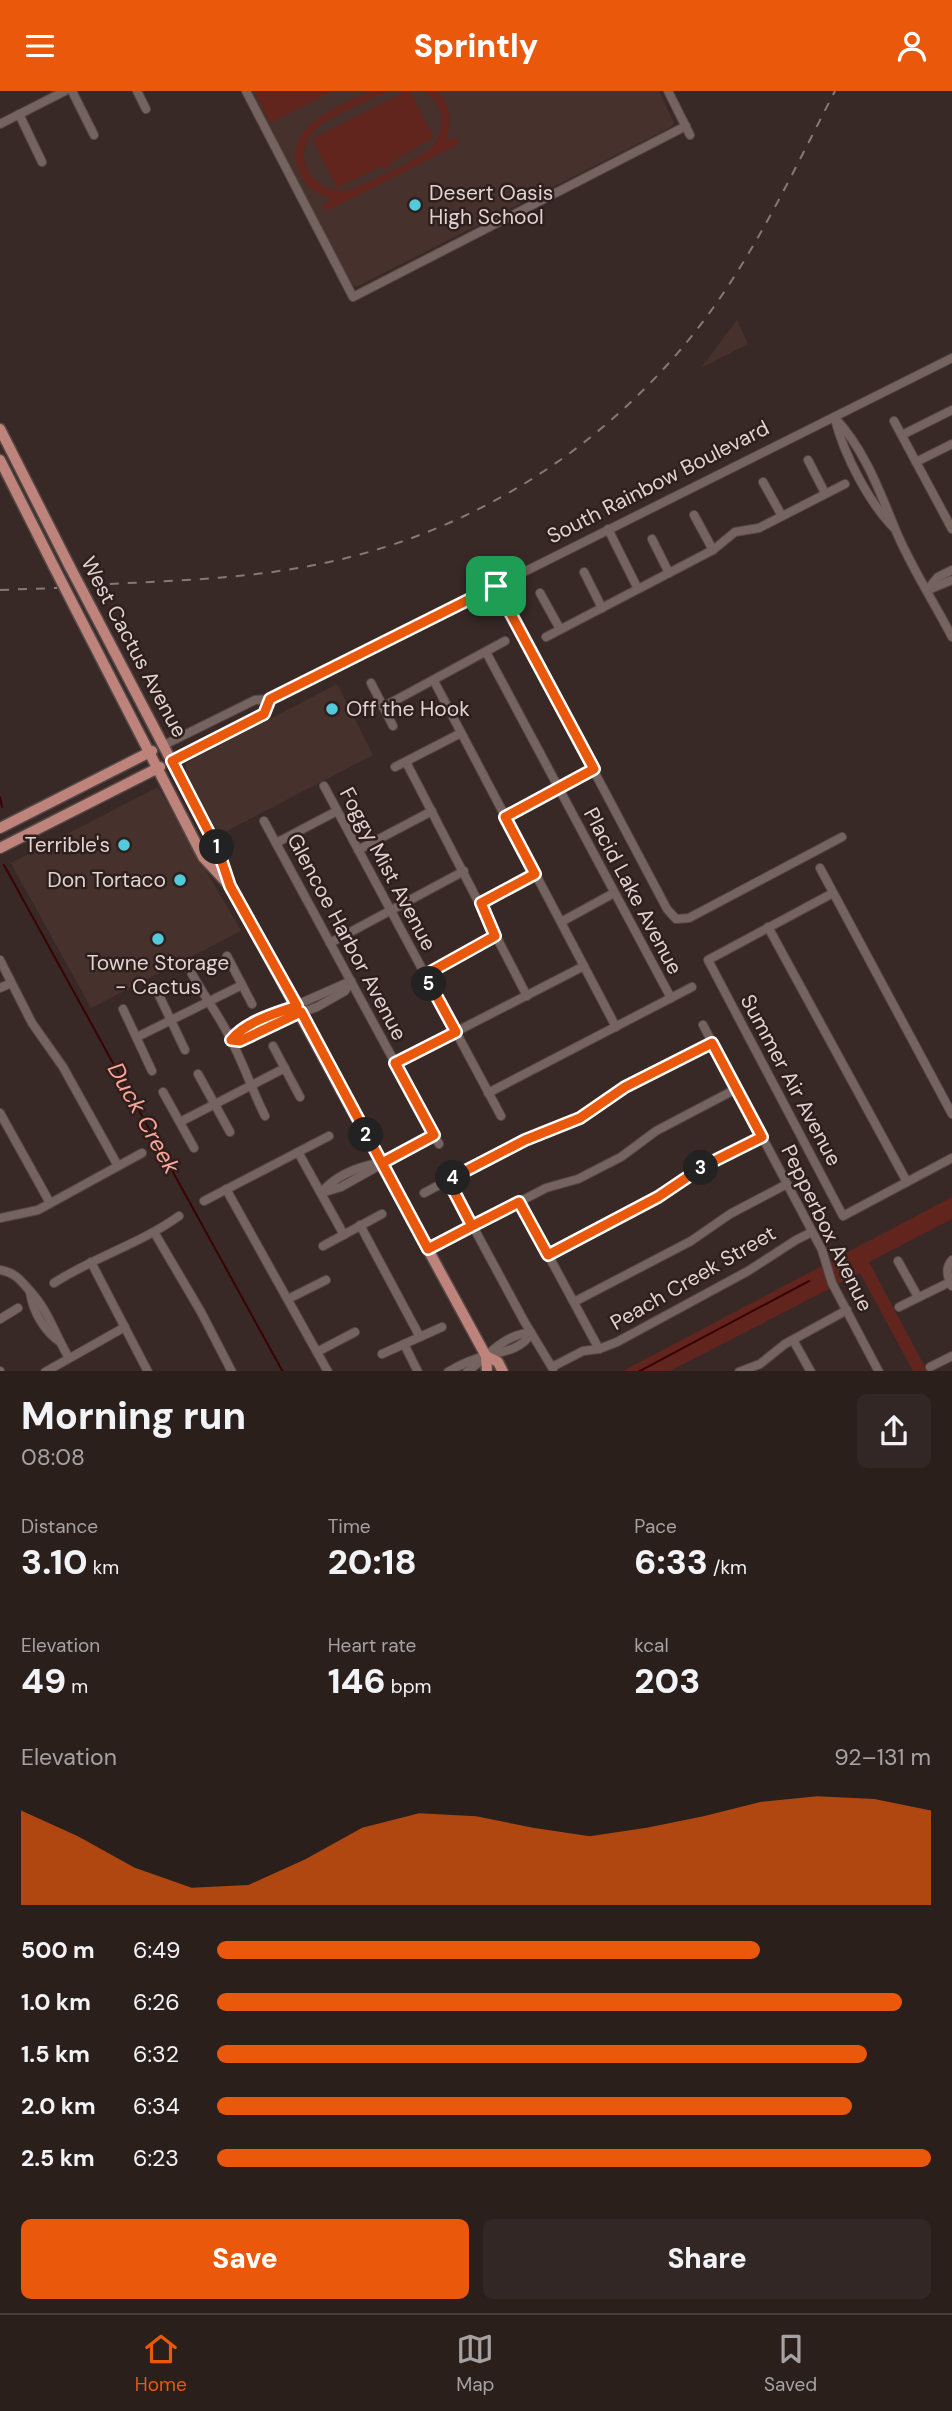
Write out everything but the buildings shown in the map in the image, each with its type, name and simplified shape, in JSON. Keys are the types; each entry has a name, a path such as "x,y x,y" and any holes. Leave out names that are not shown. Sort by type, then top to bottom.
{"main road":[{"name":"West Cactus Avenue","path":"0,429 218,850 230,886 486,1356 487,1371"},
{"name":"West Cactus Avenue","path":"0,460 203,857 230,886"},
{"name":"South Rainbow Boulevard","path":"0,828 164,745"},
{"name":"South Rainbow Boulevard","path":"0,848 172,761"},
{"name":"West Cactus Avenue","path":"486,1356 498,1362 503,1371"}],"street":[{"path":"0,124 65,91"},
{"path":"72,91 94,135"},
{"path":"137,91 146,109"},
{"path":"246,91 354,297 688,131 668,91"},
{"path":"19,114 42,162"},
{"name":"South Rainbow Boulevard","path":"164,745 255,700 270,699 952,358"},
{"path":"902,435 952,410"},
{"path":"834,417 849,432 952,637"},
{"path":"894,421 916,462 948,511 952,529"},
{"path":"916,462 952,444"},
{"path":"808,460 825,493"},
{"path":"763,482 782,516"},
{"path":"546,637 713,550 735,532 759,528 845,484"},
{"path":"694,515 713,550"},
{"path":"608,529 638,589"},
{"path":"652,539 669,573"},
{"path":"927,590 938,577 952,570"},
{"path":"584,572 602,608"},
{"path":"927,590 952,580"},
{"path":"496,586 667,909 676,919 689,918 842,837"},
{"path":"541,593 560,629"},
{"path":"383,707 505,641"},
{"name":"Placid Lake Avenue","path":"486,652 671,998"},
{"path":"434,681 616,1027"},
{"path":"371,683 393,726"},
{"name":"South Rainbow Boulevard","path":"172,761 264,714 270,699"},
{"path":"395,768 461,733"},
{"path":"407,762 527,996"},
{"path":"505,817 594,769"},
{"name":"Foggy Mist Avenue","path":"324,786 501,1116"},
{"path":"276,843 337,811"},
{"path":"358,850 432,811"},
{"name":"Glencoe Harbor Avenue","path":"264,821 439,1144"},
{"path":"820,868 952,1115"},
{"path":"330,943 464,871"},
{"path":"481,903 535,874"},
{"path":"561,922 614,893"},
{"path":"833,893 768,927 907,1182 952,1158"},
{"name":"Summer Air Avenue","path":"768,927 708,960 844,1216 907,1182"},
{"path":"425,975 495,936"},
{"path":"227,956 252,1004"},
{"path":"0,960 41,1038 63,1067 118,1166"},
{"path":"395,1063 584,966"},
{"path":"192,974 231,1040 265,1116"},
{"path":"231,1040 251,1025 299,1009 351,981"},
{"path":"0,988 11,982"},
{"path":"137,1037 242,985"},
{"path":"488,1093 692,987"},
{"path":"157,991 185,1050"},
{"path":"123,1009 152,1071"},
{"name":"Pepperbox Avenue","path":"703,1025 813,1232 822,1250 832,1283 879,1371"},
{"path":"424,1193 525,1140 580,1118 625,1087 712,1043"},
{"path":"273,1046 300,1097"},
{"path":"180,1122 285,1068"},
{"path":"198,1074 230,1132"},
{"path":"428,1249 546,1188 578,1179 621,1157 656,1131 736,1089"},
{"path":"163,1092 194,1149"},
{"path":"0,1113 50,1203"},
{"path":"0,1132 9,1128"},
{"path":"321,1193 330,1182 363,1166 382,1163 434,1135"},
{"path":"204,1201 329,1136"},
{"path":"548,1255 658,1197 704,1166 762,1137"},
{"path":"298,1152 344,1235"},
{"path":"0,1218 38,1210 142,1153"},
{"path":"448,1180 553,1369"},
{"path":"574,1302 691,1241 730,1214 787,1184"},
{"path":"226,1189 328,1371"},
{"path":"519,1202 599,1349"},
{"path":"323,1246 382,1214"},
{"path":"54,1283 154,1232 179,1216"},
{"path":"360,1225 420,1337"},
{"path":"154,1232 232,1371"},
{"name":"Peach Creek Street","path":"553,1369 583,1351 599,1349 617,1342 724,1285 813,1232"},
{"path":"898,1261 918,1297"},
{"path":"91,1262 148,1371"},
{"path":"899,1307 951,1284 950,1263"},
{"path":"0,1270 11,1272 20,1278 30,1291 31,1303 47,1331 60,1342 69,1358"},
{"path":"288,1299 326,1280"},
{"path":"0,1318 18,1308"},
{"path":"739,1371 760,1364 793,1340 847,1310"},
{"path":"45,1371 125,1327"},
{"path":"383,1354 443,1327"},
{"path":"317,1352 355,1332"},
{"path":"448,1371 486,1356 505,1352 528,1340 531,1333"},
{"path":"793,1340 811,1371"},
{"path":"404,1344 418,1371"},
{"path":"467,1371 486,1356"},
{"path":"930,1367 952,1356"}],"shaded area":[{"name":"Desert Oasis High School","path":"252,91 659,91 674,123 671,127 356,287 350,283"},
{"path":"254,91 333,91 270,123"},
{"path":"370,91 388,91 331,119 316,129 308,140 304,152 305,163 317,182 328,188 353,189 431,148 440,134 442,118 436,103 425,91 438,91 446,102 449,128 446,141 455,137 459,144 327,211 323,204 333,199 313,190 299,172 295,156 298,142 305,130 316,120"},
{"path":"410,91 434,138 389,161 428,145 390,163 391,166 383,170 381,166 337,188 312,139"},
{"path":"737,320 748,344 701,368"},
{"path":"337,684 373,755 219,835 186,772 186,763"},
{"path":"158,787 241,931 91,1008 11,863"},
{"path":"952,1197 952,1219 869,1262 927,1371 913,1371 860,1273 670,1371 623,1371"}],"waterway":[{"name":"Duck Creek","path":"0,797 2,807"},
{"name":"Duck Creek","path":"4,865 282,1371"},
{"path":"640,1371 809,1281"}],"railway":[{"path":"92,585 247,575 298,568 360,554 420,535 477,510 531,479 582,444 630,403 674,358 713,308 763,229 835,91"},
{"path":"0,590 57,588"}],"place":[{"name":"Desert Oasis High School","path":"415,205"},
{"name":"Off the Hook","path":"332,709"},
{"name":"Terrible's","path":"124,845"},
{"name":"Don Tortaco","path":"180,880"},
{"name":"Towne Storage - Cactus","path":"158,939"}],"route":[{"path":"496,586 270,699 264,714 172,761 218,850 230,886 297,1006 251,1025 231,1040 240,1041 301,1012 428,1249 519,1202 548,1255 658,1197 704,1166 762,1137 712,1043 625,1087 580,1118 525,1140 448,1180 472,1226 428,1249 382,1163 434,1135 395,1063 456,1032 425,975 495,936 481,903 535,874 505,817 594,769 496,586"}]}
